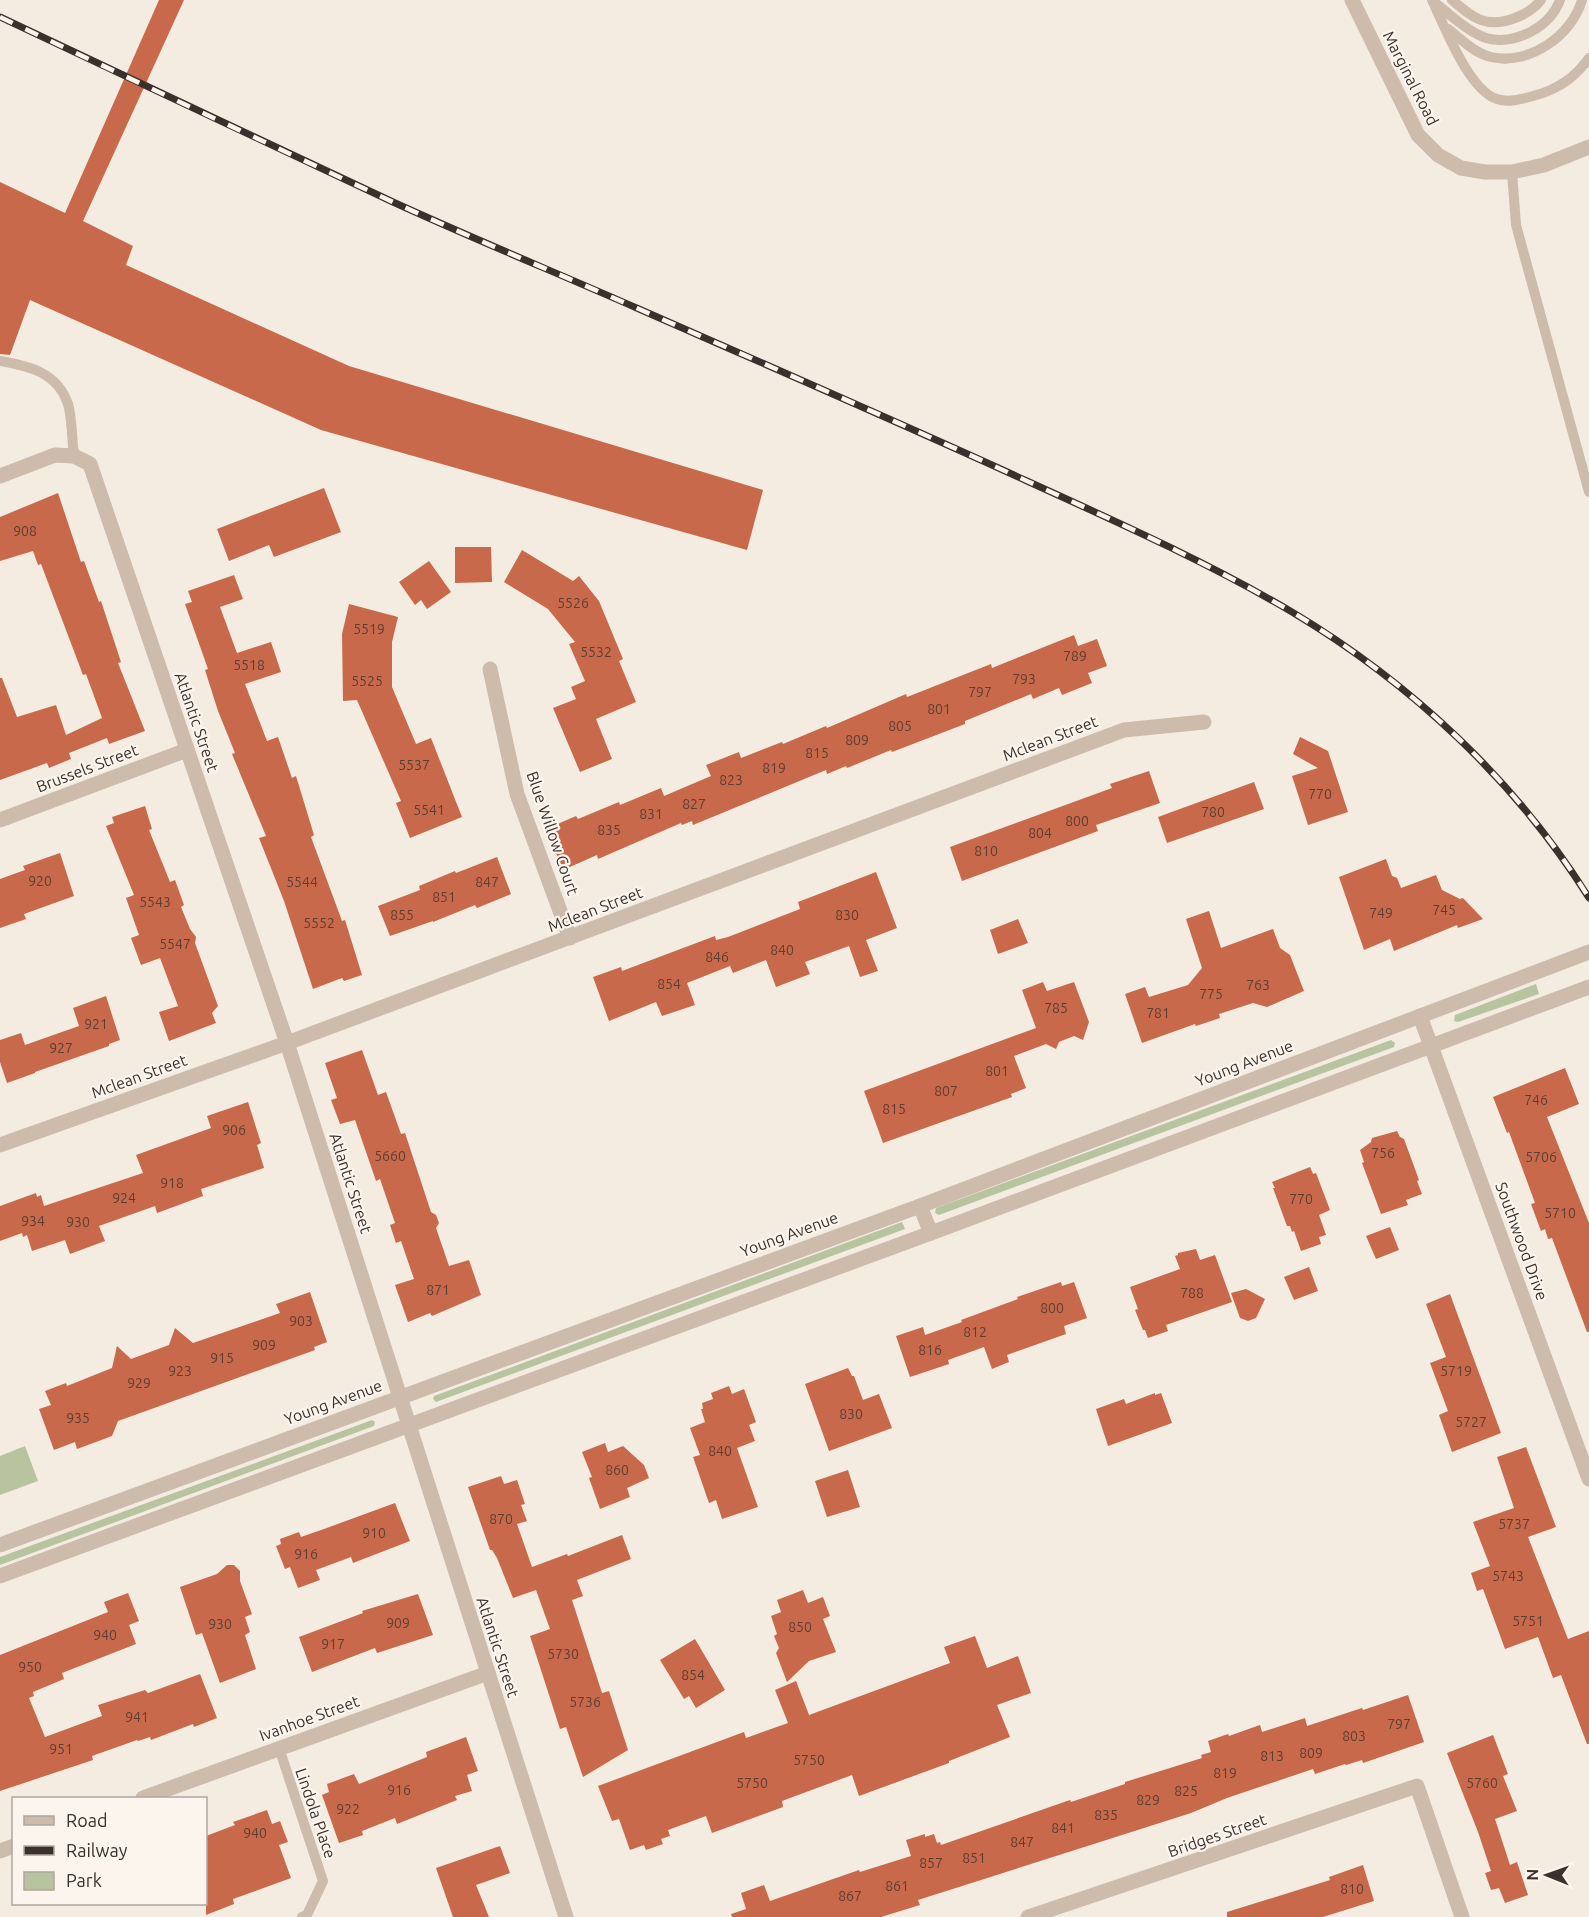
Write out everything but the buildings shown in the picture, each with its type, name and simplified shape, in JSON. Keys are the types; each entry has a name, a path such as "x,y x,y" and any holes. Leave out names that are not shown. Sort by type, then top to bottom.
{"street":[{"name":"Marginal Road","path":"1352,0 1418,135 1438,155 1461,168 1485,172 1512,172 1544,165 1589,147"},
{"path":"0,476 55,456 74,456"},
{"name":"Atlantic Street","path":"74,456 90,464 287,1043 566,1917"},
{"name":"Blue Willow Court","path":"490,669 517,794 570,938"},
{"name":"Mclean Street","path":"0,1145 287,1043 1124,730 1204,722"},
{"name":"Brussels Street","path":"0,820 187,750"},
{"name":"Young Avenue","path":"0,1545 920,1206 1589,952"},
{"path":"0,1576 931,1233 1589,987"},
{"name":"Southwood Drive","path":"1420,1016 1589,1479"},
{"path":"920,1206 931,1233"},
{"name":"Ivanhoe Street","path":"146,1797 488,1673"},
{"name":"Bridges Street","path":"1028,1917 1417,1786 1462,1917"}],"lane":[{"path":"1433,0 1484,37 1497,39 1530,33 1545,22 1560,0"},
{"path":"1433,0 1467,71 1484,92 1497,99 1511,100 1553,91 1580,70 1589,58"},
{"path":"1452,0 1480,21 1494,24 1527,14 1541,0"},
{"path":"1445,27 1473,49 1488,57 1502,59 1515,57 1539,50 1563,34 1580,10 1582,0"},
{"path":"1512,172 1516,225 1589,492"},
{"path":"0,361 29,366 52,379 68,404 74,456"},
{"name":"Lindola Place","path":"279,1748 324,1881 307,1915 302,1917"}],"green space":[{"path":"1536,984 1539,994 1458,1022 1454,1021 1455,1015"},
{"path":"1391,1040 1395,1043 1394,1047 939,1215 935,1213 936,1208"},
{"path":"902,1222 905,1229 436,1402 433,1399 434,1396"},
{"path":"372,1420 375,1422 374,1426 0,1565 0,1557"},
{"path":"25,1446 38,1481 0,1495 0,1456"}],"railway":[{"path":"0,17 393,202 979,459 1195,559 1260,594 1336,640 1378,670 1458,738 1529,814 1589,898"}]}
